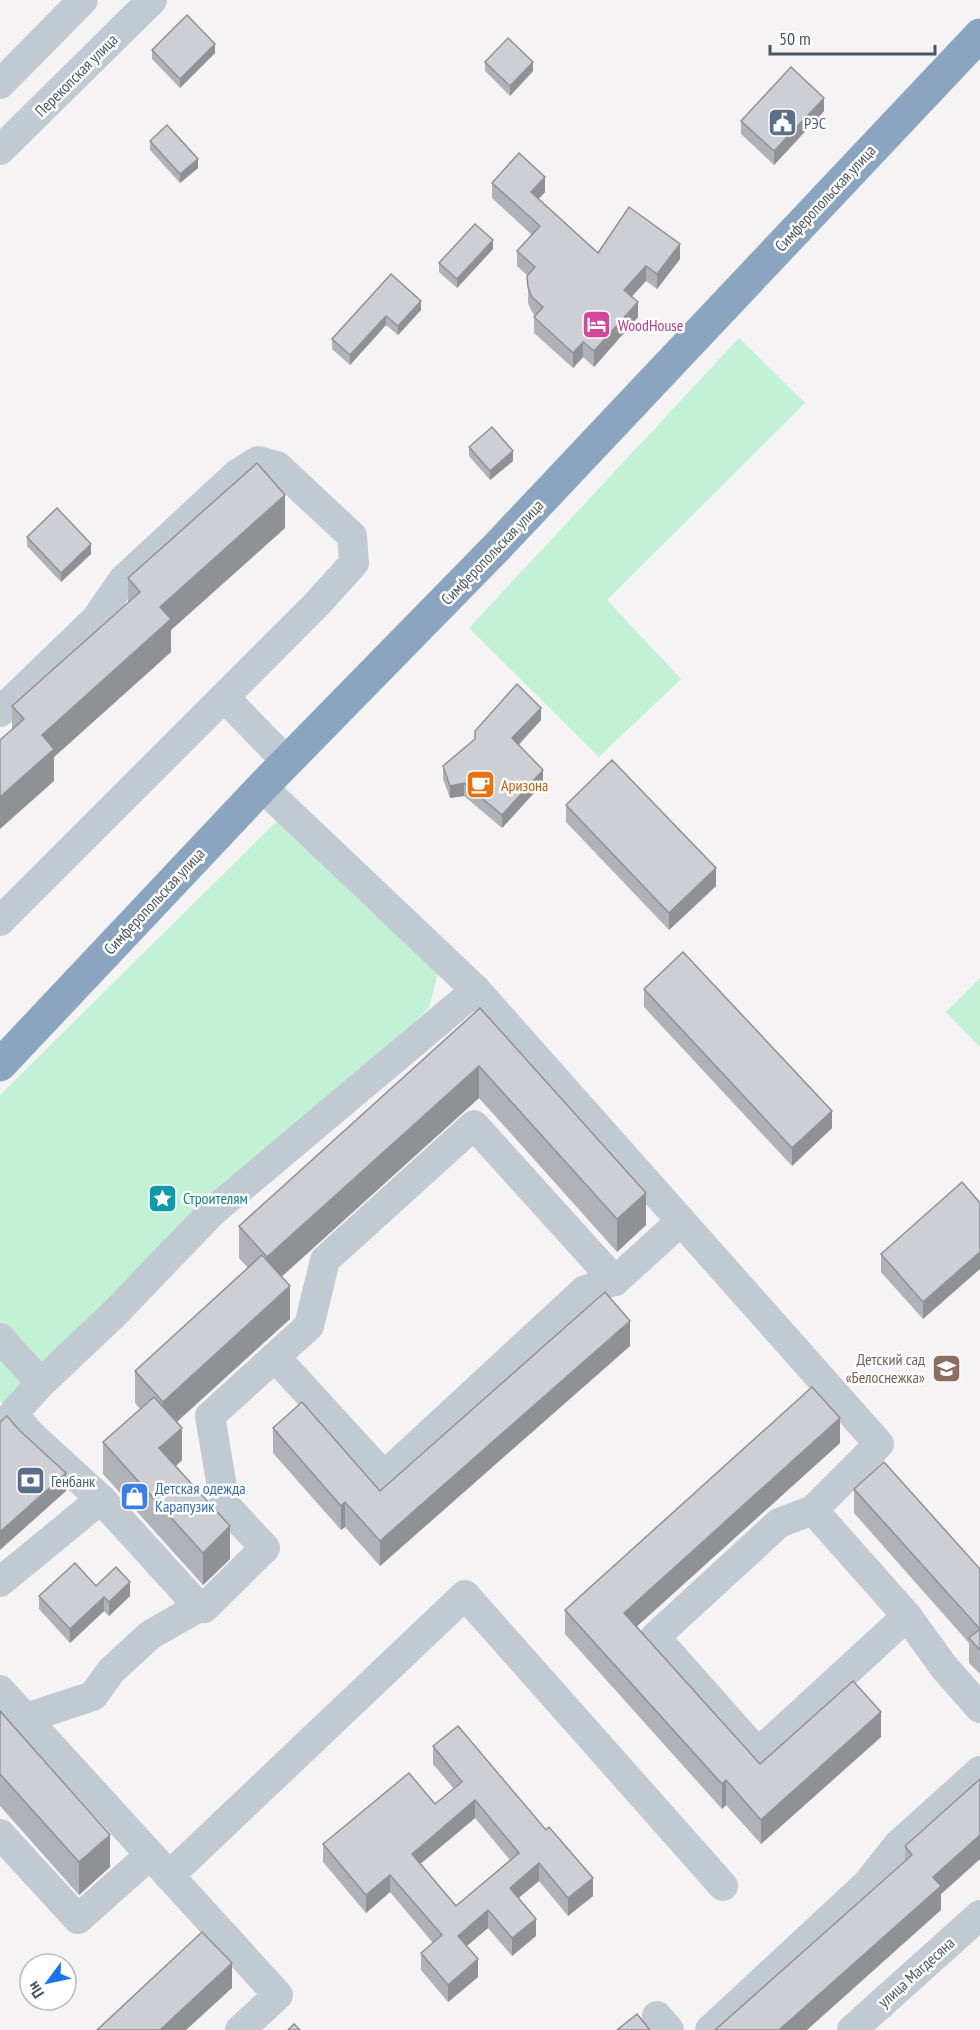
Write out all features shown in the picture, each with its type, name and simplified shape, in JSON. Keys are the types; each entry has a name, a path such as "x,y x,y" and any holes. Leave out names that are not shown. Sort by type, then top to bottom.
{"highway":[{"name":"Симферопольская улица","path":"0,1064 286,762 496,548 980,35"}],"street":[{"path":"0,84 83,0"},
{"name":"Перекопская улица","path":"0,150 152,0"},
{"path":"0,712 96,619 123,580 237,475 258,461 277,466 352,536 354,563 316,605 0,921"},
{"path":"224,697 286,762"},
{"path":"262,788 476,990 879,1444 813,1510 779,1523 655,1637 758,1753 907,1616"},
{"path":"199,1607 101,1499 6,1414 115,1313 212,1212 476,990"},
{"path":"26,1718 93,1696 111,1671 150,1635 199,1607 204,1608 265,1548 225,1505 210,1416 309,1326 325,1260 474,1125 615,1281"},
{"path":"275,1357 384,1476 585,1290 615,1281 681,1221"},
{"path":"0,1338 41,1383"},
{"path":"0,1582 101,1499"},
{"path":"813,1510 907,1616 944,1667 980,1708"},
{"path":"0,1834 78,1919 160,1865 465,1595 723,1886"},
{"path":"0,1690 278,1995 240,2030"},
{"path":"710,2030 867,1884 898,1845 980,1771"},
{"name":"улица Магдесяна","path":"852,2030 980,1915"}],"green space":[{"path":"739,338 805,403 607,600 681,679 599,757 469,628"},
{"path":"278,820 439,969 429,1008 4,1405 0,1401 0,1095"},
{"path":"980,978 980,1047 946,1012"}],"building":[{"path":"187,15 215,44 180,79 152,50"},
{"path":"508,38 533,62 510,86 485,62"},
{"path":"791,67 824,98 774,151 741,121"},
{"path":"167,125 198,159 180,174 150,141"},
{"path":"519,153 545,177 531,192 598,253 629,207 680,244 657,274 646,266 624,290 638,302 594,351 583,342 573,353 534,317 543,307 532,297 528,287 527,276 535,267 517,251 540,226 492,183"},
{"path":"475,224 493,240 457,279 439,263"},
{"path":"391,274 421,301 398,326 386,316 350,355 332,339"},
{"path":"492,427 513,451 490,471 469,447"},
{"path":"257,463 285,495 160,607 171,619 42,735 54,749 0,797 0,740 24,719 12,706 140,592 128,578"},
{"path":"57,508 91,544 61,573 27,537"},
{"path":"517,684 541,708 512,738 543,770 502,815 464,783 450,786 443,766 475,739 475,731"},
{"path":"612,760 716,868 669,913 566,805"},
{"path":"683,952 832,1111 792,1148 644,989"},
{"path":"480,1008 646,1193 617,1219 479,1066 267,1257 239,1226"},
{"path":"962,1182 980,1203 980,1252 923,1302 881,1254"},
{"path":"262,1255 290,1286 163,1402 135,1371"},
{"path":"605,1292 630,1321 380,1541 345,1502 341,1506 273,1428 302,1402 380,1491"},
{"path":"812,1387 840,1418 624,1613 760,1764 853,1681 881,1712 761,1820 726,1780 722,1784 565,1610"},
{"path":"154,1397 182,1428 159,1448 230,1526 203,1553 103,1442"},
{"path":"7,1416 66,1473 0,1532 0,1422"},
{"path":"884,1462 980,1569 980,1629 854,1489"},
{"path":"75,1563 96,1586 116,1567 130,1582 109,1602 104,1597 70,1629 39,1596"},
{"path":"980,1629 980,1650 969,1638"},
{"path":"0,1711 110,1835 79,1862 0,1774"},
{"path":"458,1726 546,1830 549,1827 593,1878 568,1898 539,1863 510,1888 536,1919 512,1938 488,1910 458,1936 478,1959 448,1985 421,1953 442,1935 390,1875 366,1895 323,1844 409,1773 435,1804 462,1782 433,1746","holes":["475,1800 519,1853 456,1906 412,1854"]},
{"path":"980,1779 980,1835 933,1877 941,1886 779,2030 715,2030 912,1855 905,1846"},
{"path":"202,1932 232,1963 160,2030 97,2030"},
{"path":"637,2014 650,2030 617,2030"},
{"path":"294,2024 300,2030 288,2030"}],"place":[{"name":"РЭС","path":"783,123"},
{"name":"WoodHouse","path":"597,325"},
{"name":"Аризона","path":"480,785"},
{"name":"Строителям","path":"162,1198"},
{"name":"Детский сад «Белоснежка»","path":"946,1368"},
{"name":"Генбанк","path":"30,1481"},
{"name":"Детская одежда Карапузик","path":"134,1497"}]}
